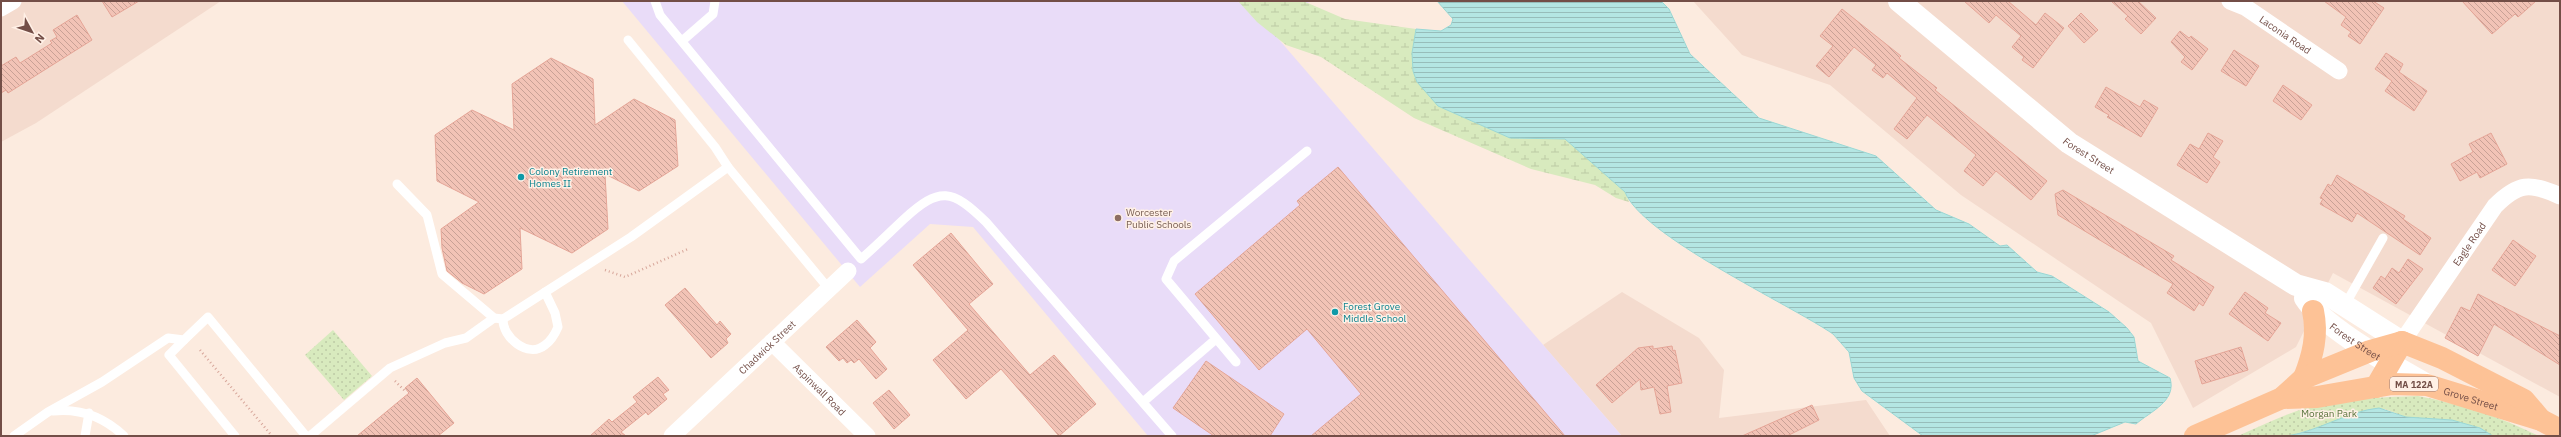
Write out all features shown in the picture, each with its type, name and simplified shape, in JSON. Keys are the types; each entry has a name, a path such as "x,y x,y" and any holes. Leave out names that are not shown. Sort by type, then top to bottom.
{"main road":[{"name":"Forest Street","path":"1899,1 2069,143 2296,285 2325,293 2402,342"},
{"name":"Forest Street","path":"2296,285 2313,311 2388,362 2427,385"},
{"path":"2304,378 2314,346 2315,322 2313,311"},
{"name":"Grove Street","path":"2195,436 2282,398 2304,378 2370,350 2402,342 2442,358 2524,400 2551,425"},
{"name":"MA 122A","path":"2376,387 2388,362 2402,342"},
{"name":"Grove Street","path":"2282,398 2317,397 2392,384 2427,385 2551,425"}],"street":[{"path":"1,8 12,1"},
{"name":"Laconia Road","path":"2230,1 2246,7 2339,71"},
{"name":"Eagle Road","path":"2402,342 2495,206 2506,194 2512,190 2530,187 2544,189 2560,196"},
{"name":"Chadwick Street","path":"672,436 848,271"},
{"name":"Aspinwall Road","path":"772,342 866,436"}],"lane":[{"path":"654,1 660,15 861,259"},
{"path":"682,42 713,14 715,1"},
{"path":"628,40 715,147 728,168 829,289"},
{"path":"1236,362 1166,279 1174,260 1307,152"},
{"path":"310,436 390,368 445,343 466,338 545,292 631,237 728,168"},
{"path":"397,184 427,215 442,274 499,318 510,337 522,348 534,349 545,346 558,327 555,313 545,292"},
{"name":"Chadwick Street","path":"848,271 924,201 941,196 962,201 986,222 1172,436"},
{"path":"2345,305 2383,238"},
{"path":"235,436 169,355 208,317 306,436"},
{"path":"14,436 48,412 102,382 168,338 184,340"},
{"path":"1143,402 1216,339"},
{"path":"48,412 68,409 89,414 112,425 124,436"},
{"path":"85,436 89,414"}],"path":[{"path":"588,264 625,277 688,249"},
{"path":"200,350 272,436"}],"shaded area":[{"path":"1,1 221,1 36,123 1,142"},
{"name":"Worcester Public Schools","path":"622,1 1311,1 1268,27 1622,436 1148,436 973,227 930,224 860,287"},
{"path":"1693,1 2560,1 2560,397 2333,273 2296,347 2193,408 2151,323 1961,195 1830,85 1742,55"},
{"path":"1622,292 1699,338 1724,370 1719,418 1866,400 1890,436 1622,436 1543,345"}],"green space":[{"path":"1238,1 1303,1 1345,19 1416,29 1412,53 1438,106 1510,138 1565,139 1625,192 1629,202 1616,198 1595,185 1531,169 1414,118 1321,57 1286,45 1257,22"},
{"path":"333,330 372,376 344,400 305,355"},
{"name":"Morgan Park","path":"2418,396 2450,403 2480,412 2539,436 2493,436 2480,428 2452,420 2406,417 2385,409 2351,414 2338,422 2292,435 2238,436 2280,417 2313,406 2359,399"}],"water":[{"path":"1437,1 1661,1 1669,9 1690,54 1759,118 1876,156 1936,210 1969,224 2000,246 2007,245 2037,272 2052,276 2109,312 2127,328 2134,337 2138,361 2170,378 2170,393 2161,405 2136,424 2125,422 2091,436 1923,436 1862,391 1854,378 1849,352 1833,334 1719,268 1658,229 1637,210 1625,192 1565,139 1510,138 1438,106 1417,82 1413,71 1412,53 1416,29 1441,31 1451,25 1453,19"},
{"path":"2379,408 2406,417 2452,420 2480,428 2493,436 2287,436 2311,430 2356,413"}],"building":[{"path":"102,1 139,1 112,17"},
{"path":"1964,1 2008,1 2036,25 2045,13 2064,28 2033,68 2022,60 2024,57 2012,47 2021,36 1996,15 1989,23"},
{"path":"2111,1 2138,1 2156,18 2141,34 2125,19 2128,16"},
{"path":"2324,1 2373,1 2384,8 2360,44 2348,36 2351,32 2341,25 2346,17"},
{"path":"2462,1 2536,1 2518,17 2515,14 2492,34"},
{"path":"1842,9 1901,56 1899,58 1937,88 1935,90 2047,181 2031,200 1996,171 1983,186 1964,171 1976,155 1927,115 1907,139 1894,129 1917,98 1887,73 1883,78 1872,70 1876,65 1854,47 1829,77 1816,66 1833,46 1820,36"},
{"path":"2081,13 2098,30 2084,43 2068,26"},
{"path":"77,15 92,40 8,93 6,90 1,93 1,66 16,57 20,63 52,43 50,41 57,37 53,30"},
{"path":"2180,31 2189,38 2191,36 2208,49 2192,70 2181,62 2185,57 2171,42"},
{"path":"2234,50 2259,66 2246,86 2221,71"},
{"path":"2386,53 2403,64 2399,72 2427,91 2414,111 2385,91 2392,81 2375,69"},
{"name":"Colony Retirement Homes II","path":"551,58 593,79 595,125 634,99 675,120 678,166 639,191 605,174 608,229 572,253 520,228 522,269 484,294 462,283 447,271 442,248 441,229 479,202 437,181 435,135 472,110 514,130 512,84"},
{"path":"2283,85 2312,105 2301,120 2273,101"},
{"path":"2106,87 2140,107 2144,100 2158,108 2141,137 2107,117 2109,115 2095,107"},
{"path":"2208,133 2223,141 2213,157 2220,162 2207,183 2177,165 2190,144 2199,149"},
{"path":"2491,133 2507,164 2480,178 2477,172 2460,181 2451,164 2473,152 2469,144"},
{"name":"Forest Grove Middle School","path":"1338,167 1565,436 1311,436 1361,394 1307,329 1259,370 1195,294 1300,205 1297,201"},
{"path":"2337,175 2405,216 2403,219 2431,238 2420,255 2357,213 2352,222 2320,204 2323,199 2320,198 2328,184 2331,186"},
{"path":"2063,190 2174,256 2171,260 2214,287 2203,306 2199,303 2194,311 2167,293 2173,284 2058,215 2055,194"},
{"path":"951,233 993,284 969,304 1030,375 1054,355 1096,404 1059,436 1001,369 966,399 933,360 968,330 913,265"},
{"path":"2513,240 2536,256 2515,286 2492,270"},
{"path":"2408,259 2423,269 2396,304 2373,288 2381,276 2385,279 2392,268 2399,273"},
{"path":"685,288 717,325 720,321 731,334 726,339 728,343 711,358 665,305"},
{"path":"2245,292 2268,308 2265,313 2281,323 2268,341 2229,314"},
{"path":"2478,294 2560,336 2560,365 2494,324 2478,356 2445,338 2461,307 2470,311"},
{"path":"857,320 876,342 870,348 887,369 876,379 859,359 854,363 851,360 847,363 843,358 839,361 826,347"},
{"path":"1653,346 1653,349 1672,346 1673,351 1675,350 1682,383 1667,386 1671,412 1660,414 1654,387 1641,390 1640,379 1612,403 1596,385 1638,348"},
{"path":"2241,347 2248,370 2202,384 2195,361"},
{"path":"1206,361 1284,414 1270,436 1214,436 1173,408"},
{"path":"658,377 669,390 663,394 667,399 648,415 646,412 621,432 626,436 590,436 609,419 612,422 637,402 633,397"},
{"path":"417,378 454,423 438,436 357,436 409,393 405,388"},
{"path":"889,390 910,415 894,429 873,403"},
{"path":"1812,405 1819,420 1787,436 1742,436"}],"place":[{"name":"Colony Retirement Homes II","path":"521,177"},
{"name":"Worcester Public Schools","path":"1118,218"},
{"name":"Forest Grove Middle School","path":"1335,312"}]}
